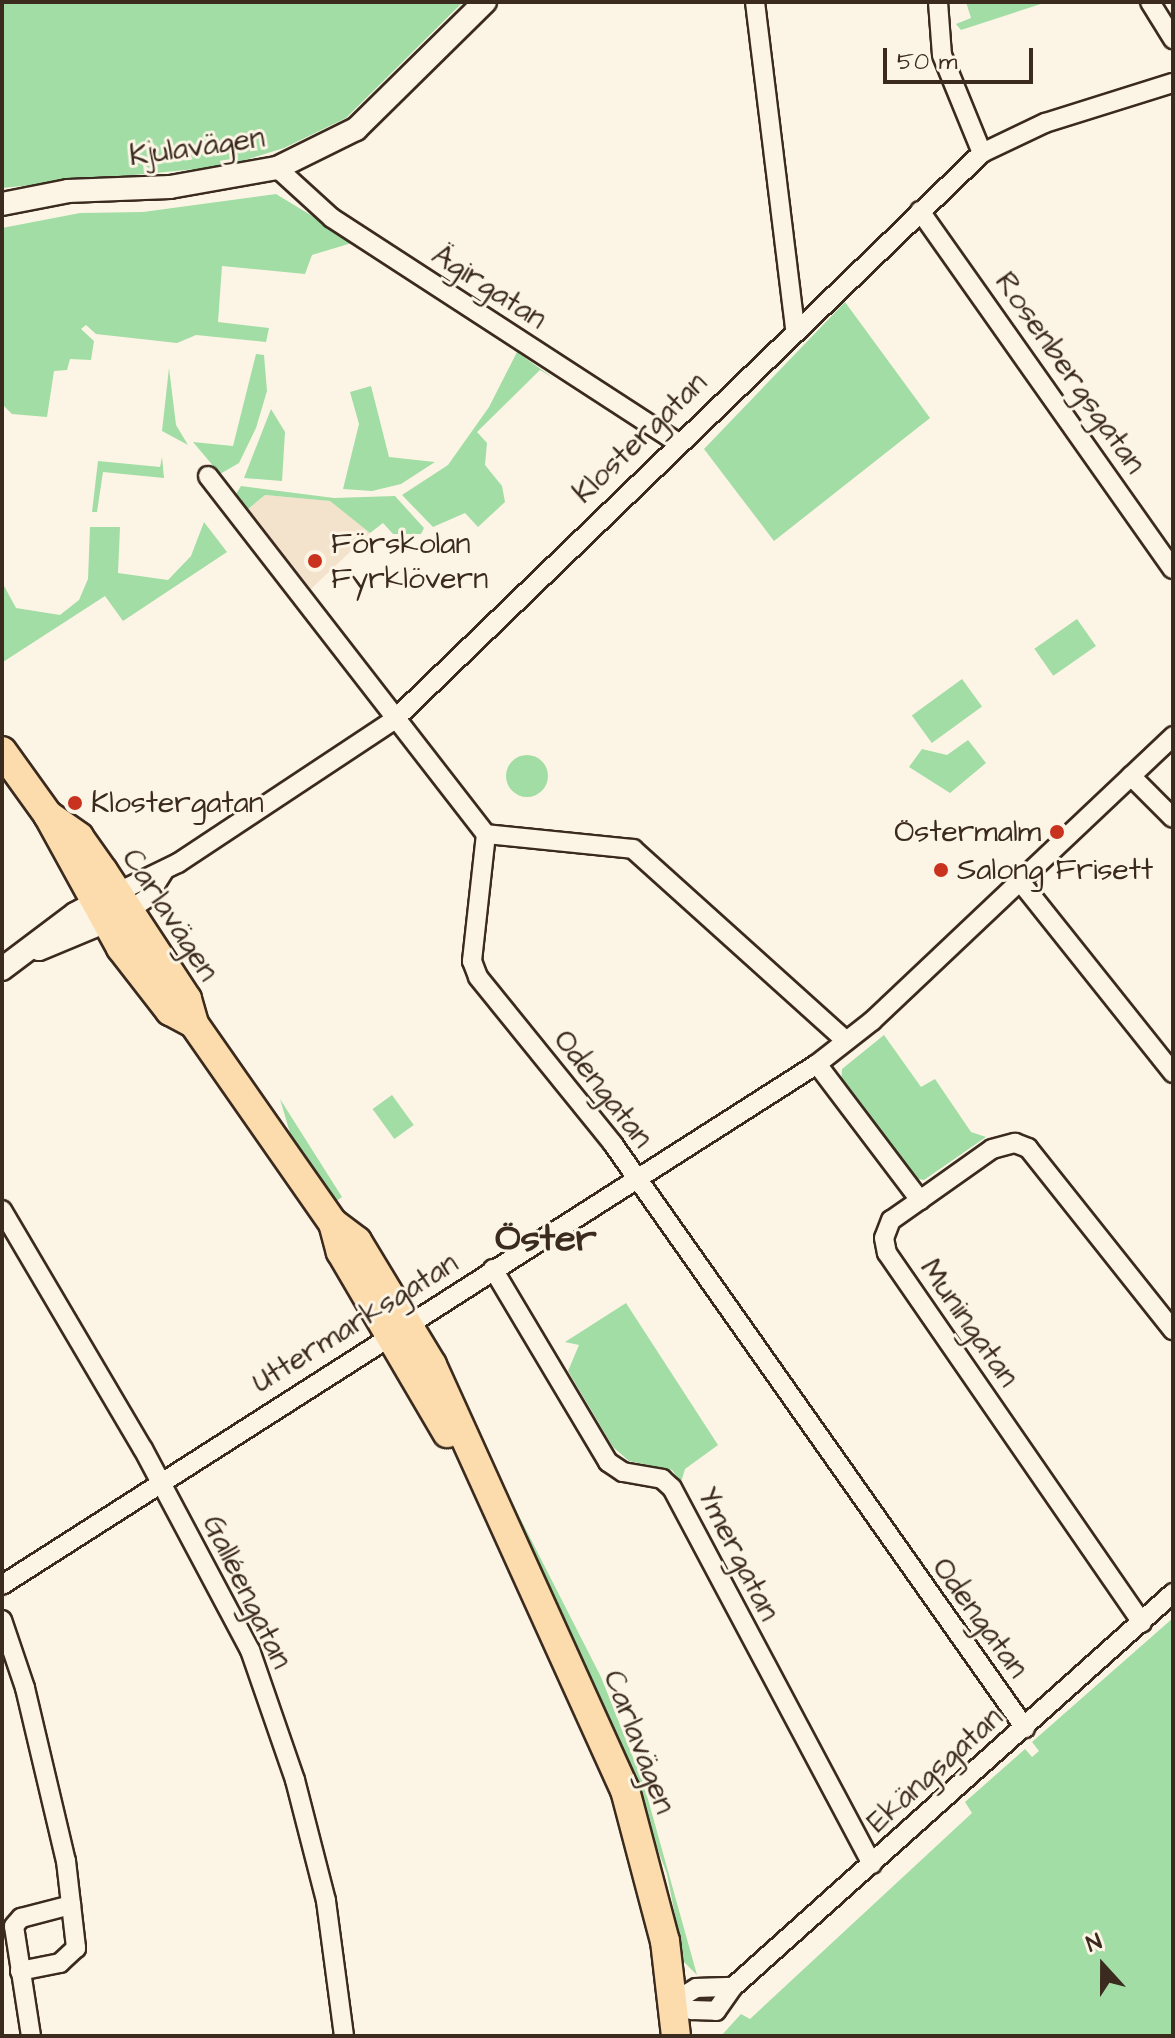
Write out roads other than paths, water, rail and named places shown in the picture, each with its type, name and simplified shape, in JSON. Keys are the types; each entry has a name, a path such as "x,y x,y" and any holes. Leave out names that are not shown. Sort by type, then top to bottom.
{"main road":[{"name":"Carlavägen","path":"2,751 48,815 79,837 110,908 187,999 194,1024 333,1223 357,1241 399,1329 548,1615 625,1790 648,1865 673,2002 676,2036"}],"street":[{"name":"Kjulavägen","path":"2,204 68,191 170,187 277,168 356,129 485,2"},
{"path":"755,2 795,328"},
{"path":"938,2 942,55 982,153"},
{"path":"1150,2 1173,39"},
{"name":"Klostergatan","path":"2,969 110,908 147,898 164,871 394,720 795,328 982,153 1045,123 1173,83"},
{"name":"Ägirgatan","path":"277,168 332,218 678,443"},
{"name":"Rosenbergsgatan","path":"920,211 1173,569"},
{"path":"208,476 394,720 486,834 633,849 845,1040"},
{"name":"Uttermarksgatan","path":"2,1585 159,1480 817,1064 1173,736"},
{"path":"1131,776 1173,818"},
{"name":"Odengatan","path":"486,834 472,961 478,977 635,1177 1025,1728"},
{"path":"1019,880 1173,1073"},
{"path":"817,1064 920,1200"},
{"name":"Muningatan","path":"1142,1622 887,1253 884,1238 891,1220 992,1149 1015,1143 1028,1148 1173,1330"},
{"name":"Galléengatan","path":"2,1210 159,1480 250,1650 295,1780 326,1901 344,2036"},
{"name":"Ymergatan","path":"493,1269 608,1462 623,1472 662,1479 672,1488 872,1864"},
{"name":"Ekängsgatan","path":"673,2002 692,2010 716,2011 733,1987 1173,1593"},
{"path":"2,1620 25,1688 66,1861 76,1948 72,1958 20,1971"},
{"path":"31,2036 14,1926 21,1918 71,1905"},
{"path":"673,2002 696,1988 733,1987"}],"place":[{"name":"Förskolan Fyrklövern","path":"315,561"},
{"name":"Klostergatan","path":"75,803"},
{"name":"Östermalm","path":"1057,832"},
{"name":"Salong Frisett","path":"941,870"}],"district":[{"name":"Öster","path":"546,1240"}]}
